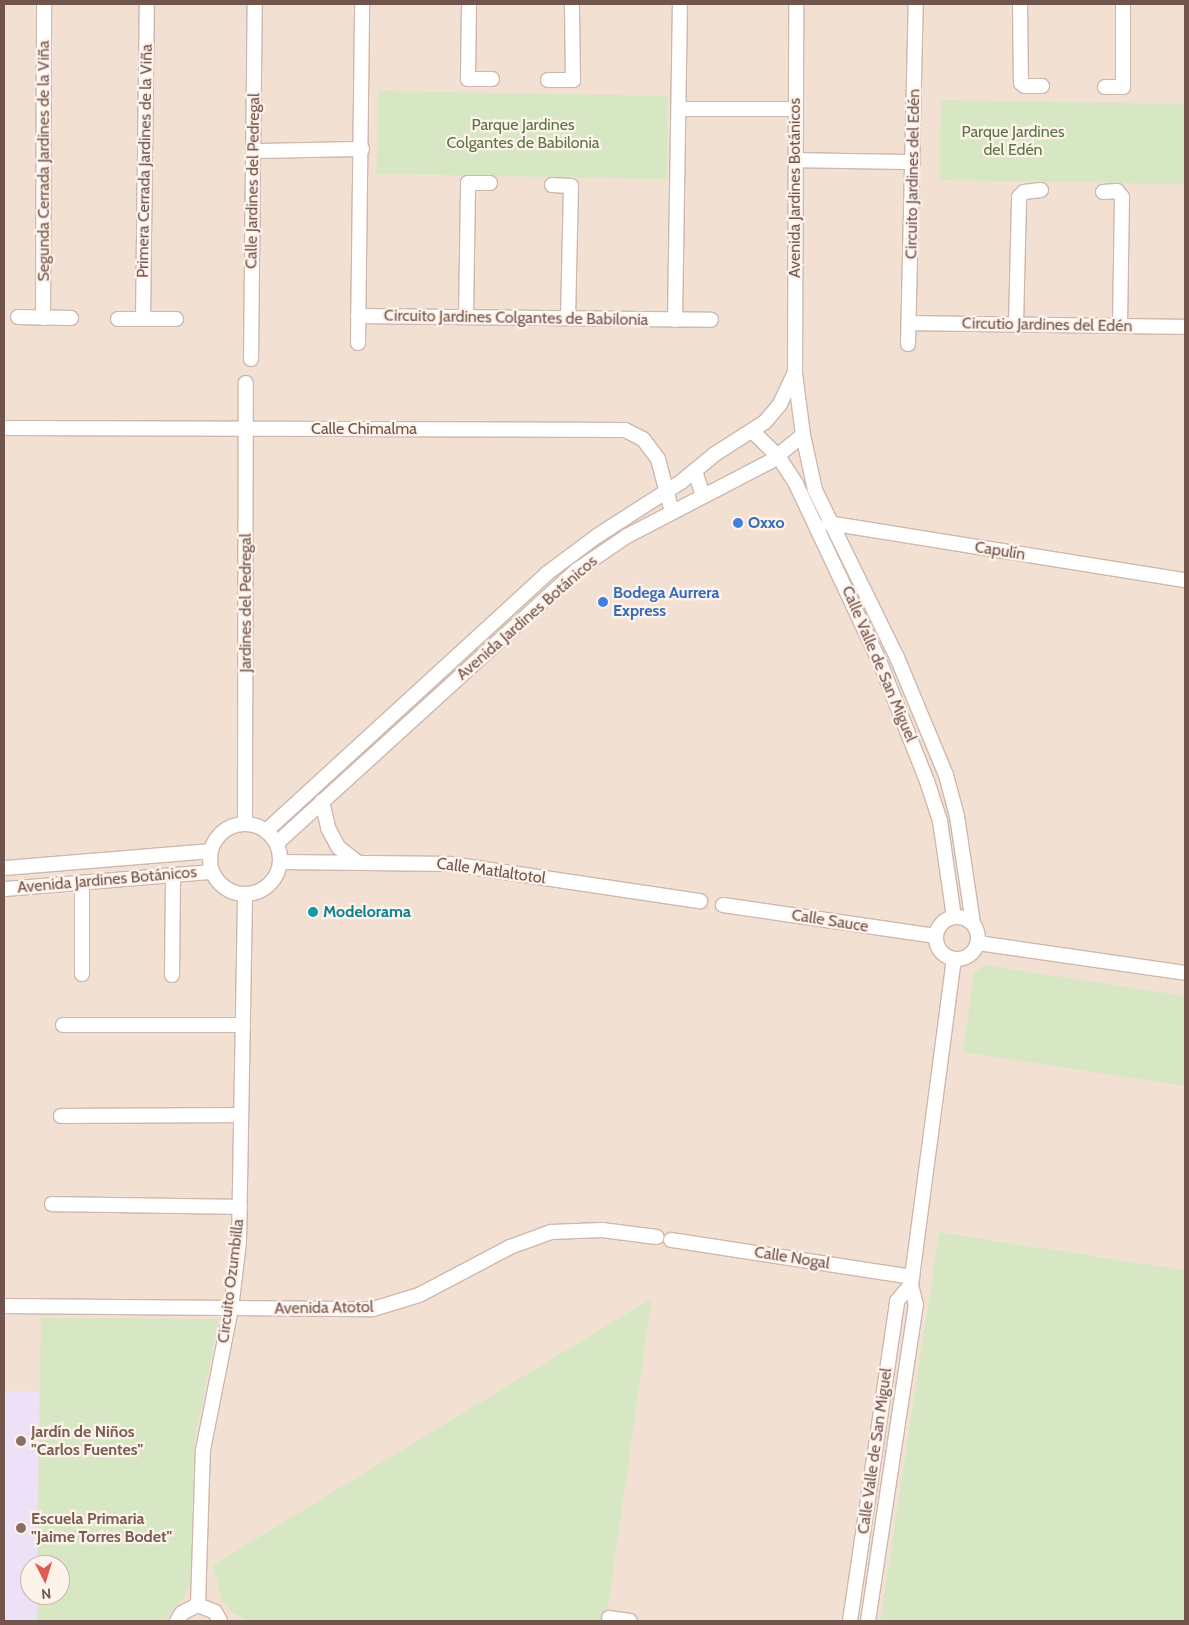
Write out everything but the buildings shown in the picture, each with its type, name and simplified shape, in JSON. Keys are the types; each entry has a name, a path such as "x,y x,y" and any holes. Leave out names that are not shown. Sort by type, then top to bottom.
{"street":[{"name":"Segunda Cerrada Jardines de la Viña","path":"43,318 44,4"},
{"name":"Primera Cerrada Jardines de la Viña","path":"143,319 147,4"},
{"name":"Calle Jardines del Pedregal","path":"251,359 255,4"},
{"path":"358,343 362,149 362,4"},
{"path":"469,4 468,79 492,79"},
{"path":"548,80 573,80 572,4"},
{"path":"674,320 680,4"},
{"name":"Avenida Jardines Botánicos","path":"277,843 576,570 672,512 778,456 803,435 795,373 796,4"},
{"name":"Circuito Jardines del Edén","path":"908,344 910,323 916,4"},
{"path":"1020,4 1021,83 1025,86 1042,86"},
{"path":"1105,87 1123,87 1122,4"},
{"path":"679,109 795,109"},
{"path":"254,151 362,149"},
{"path":"795,160 913,162"},
{"path":"466,316 468,183 490,183"},
{"path":"552,185 570,186 568,318"},
{"path":"1016,324 1019,197 1024,192 1040,190"},
{"path":"1103,192 1117,192 1122,197 1120,325"},
{"name":"Circuito Jardines Colgantes de Babilonia","path":"358,316 712,320"},
{"path":"18,317 71,318"},
{"path":"118,319 176,319"},
{"name":"Circutio Jardines del Edén","path":"910,323 1185,327"},
{"name":"Avenida Jardines Botánicos","path":"266,831 546,574 696,471 715,454 753,432 773,414 795,373"},
{"name":"Jardines del Pedregal","path":"245,824 246,383"},
{"name":"Calle Chimalma","path":"4,428 625,430 643,439 653,452 667,491 672,512"},
{"name":"Calle Valle de San Miguel","path":"753,432 778,456 816,521 880,660 927,780 940,821 954,917"},
{"name":"Calle Valle de San Miguel","path":"803,435 811,478 896,655 946,775 957,816 973,923"},
{"path":"696,471 703,496"},
{"name":"Capulín","path":"816,521 1185,580"},
{"path":"322,801 328,828 338,847 357,862"},
{"path":"245,824 266,831 277,843 281,862 275,879 262,891 245,895 224,889 211,872 210,851 223,832 245,824"},
{"name":"Avenida Jardines Botánicos","path":"4,868 210,851"},
{"name":"Calle Matlaltotol","path":"281,862 451,864 700,901"},
{"name":"Avenida Jardines Botánicos","path":"4,889 211,872"},
{"path":"172,975 173,875"},
{"path":"82,883 82,974"},
{"name":"Circuito Ozumbilla","path":"198,1605 203,1450 231,1309 239,1242 245,895"},
{"name":"Calle Sauce","path":"723,905 936,936"},
{"path":"954,917 973,923 978,942 967,957 954,960 943,954 936,936 945,921 954,917"},
{"path":"978,942 1185,974"},
{"name":"Calle Valle de San Miguel","path":"868,1621 916,1305 912,1281 954,960"},
{"path":"63,1025 243,1025"},
{"path":"61,1116 241,1115"},
{"path":"52,1204 240,1207"},
{"name":"Avenida Atotol","path":"4,1306 231,1309 380,1308 419,1295 510,1247 551,1232 602,1230 657,1237"},
{"name":"Calle Nogal","path":"671,1240 912,1281"},
{"name":"Calle Valle de San Miguel","path":"850,1621 897,1301 912,1281"},
{"path":"177,1621 182,1613 198,1605 215,1612 220,1621"},
{"path":"609,1618 630,1621"}],"shaded area":[{"path":"4,4 1185,4 1185,1270 939,1232 880,1621 606,1621 652,1298 214,1565 223,1602 233,1613 249,1621 4,1621"},
{"path":"4,1391 39,1391 37,1555 20,1555 20,1605 37,1605 37,1621 4,1621"}],"green space":[{"name":"Parque Jardines Colgantes de Babilonia","path":"378,91 668,96 667,179 377,174"},
{"name":"Parque Jardines del Edén","path":"941,100 1185,104 1184,184 940,180"},
{"path":"984,965 1185,996 1185,1086 963,1052 974,973"},
{"path":"939,1232 1185,1270 1185,1621 880,1621"},
{"path":"652,1298 606,1621 249,1621 233,1613 223,1602 213,1565"},
{"path":"41,1318 219,1319 194,1443 191,1575 187,1593 165,1621 37,1621 37,1605 70,1605 70,1555 37,1555"}],"place":[{"name":"Oxxo","path":"738,523"},
{"name":"Bodega Aurrera Express","path":"603,602"},
{"name":"Modelorama","path":"313,912"},
{"name":"Jardín de Niños \"Carlos Fuentes\"","path":"21,1441"},
{"name":"Escuela Primaria \"Jaime Torres Bodet\"","path":"21,1528"}]}
